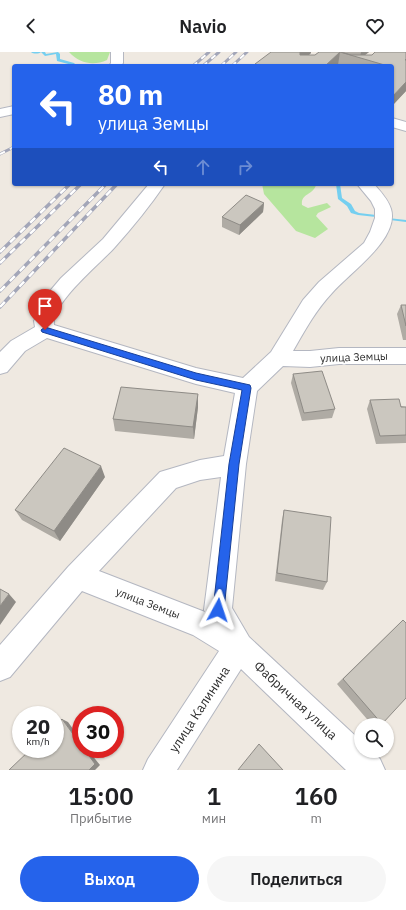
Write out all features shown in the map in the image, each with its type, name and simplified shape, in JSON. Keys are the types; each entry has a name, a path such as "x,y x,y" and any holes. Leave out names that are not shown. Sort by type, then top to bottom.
{"street":[{"path":"116,64 117,52"},
{"path":"0,113 12,110"},
{"path":"394,123 406,127"},
{"path":"45,330 44,321 57,296 68,283 109,244 155,186"},
{"path":"239,647 218,610 234,464 247,388 278,358 310,305 326,287 370,247 379,232 383,218 383,209 378,199 367,186"},
{"path":"0,366 18,346 45,330 196,376 247,388"},
{"name":"улица Земцы","path":"278,358 310,359 339,356 406,356"},
{"path":"0,667 77,576 168,480 200,470 234,464"},
{"name":"улица Земцы","path":"77,576 202,625 239,647"},
{"name":"улица Калинина","path":"159,770 239,647"},
{"name":"Фабричная улица","path":"239,647 369,770"}],"green space":[{"path":"69,52 110,52 107,60 97,63 87,63 73,56"},
{"path":"262,186 316,186 304,197 302,205 308,208 327,203 331,207 318,213 316,216 328,229 315,238 296,231 264,194"}],"building":[{"path":"271,52 300,52 300,55 315,55 319,52 340,52 327,64 255,64"},
{"path":"340,52 351,55 372,55 375,52 406,52 406,82 394,95 394,64 381,64"},
{"path":"246,195 264,203 240,225 222,217"},
{"path":"401,305 406,305 406,326"},
{"path":"322,371 335,409 304,413 293,374"},
{"path":"121,387 198,394 193,427 113,419"},
{"path":"399,399 401,407 406,407 406,435 380,436 370,400"},
{"path":"64,448 101,466 54,531 15,510"},
{"path":"284,510 331,517 327,582 277,573"},
{"path":"0,589 9,594 0,606"},
{"path":"403,620 406,623 406,698 388,718 377,718 343,679"},
{"path":"64,722 72,733 72,758 91,758 95,764 89,770 9,770 22,758 64,758"},
{"path":"259,744 283,770 238,770"}],"waterway":[{"path":"33,52 39,52"},
{"path":"43,52 45,55 57,53 58,60 73,64"},
{"path":"338,186 340,199 349,205 353,212 374,216"},
{"path":"390,219 406,221"}],"railway":[{"path":"195,64 209,52"},
{"path":"205,64 219,52"},
{"path":"223,64 236,52"},
{"path":"234,64 247,52"},
{"path":"0,154 12,148"},
{"path":"0,252 68,186"},
{"path":"0,263 79,186"},
{"path":"0,291 104,186"},
{"path":"0,307 115,186"}],"route":[{"path":"45,330 196,376 247,388 236,446 218,610"}]}
